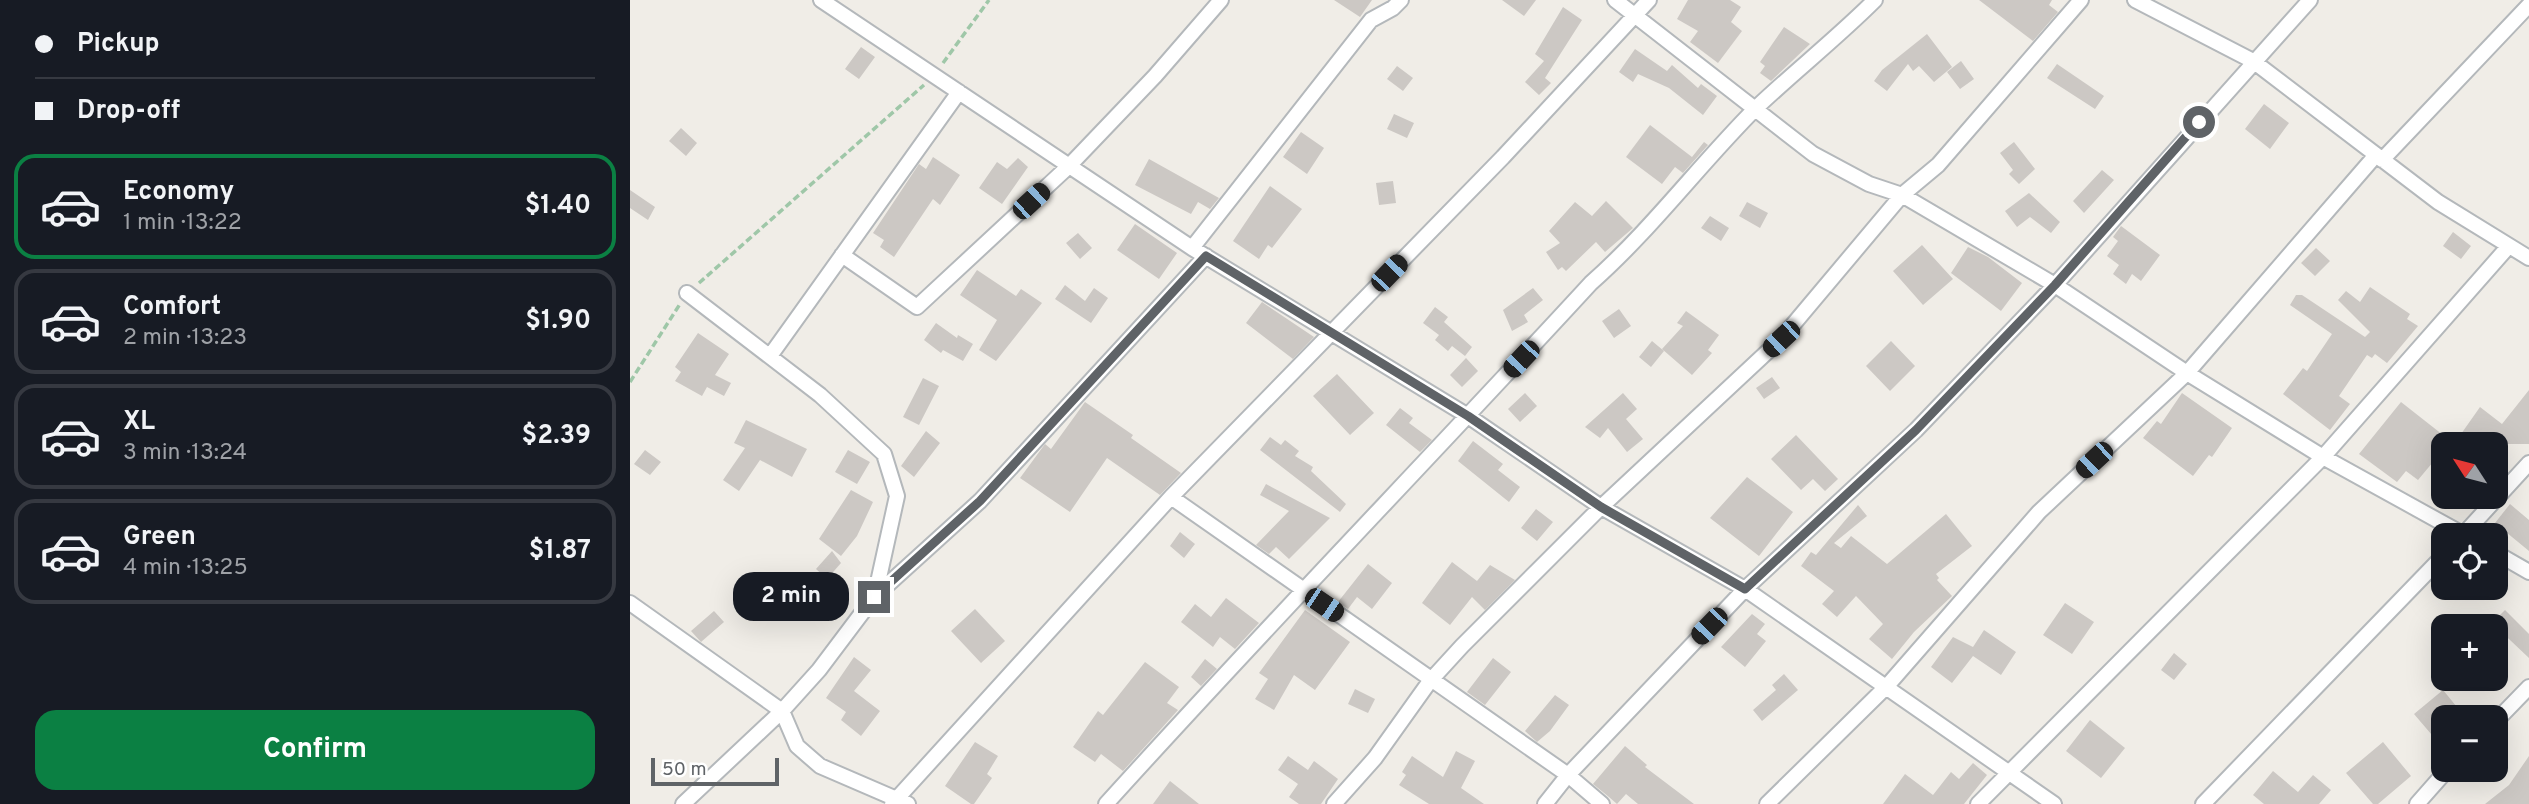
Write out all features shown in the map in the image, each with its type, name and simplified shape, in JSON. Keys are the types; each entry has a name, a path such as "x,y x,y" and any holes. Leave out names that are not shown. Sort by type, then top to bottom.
{"street":[{"path":"821,0 1192,248 1333,331 1468,416 1601,507 1745,589 2054,804"},
{"path":"842,256 917,307 1069,166 1155,76 1221,0"},
{"path":"1192,248 1371,20 1393,8 1401,0"},
{"path":"1615,0 1813,154 1869,184 1902,195 2055,285 2187,373 2323,457 2442,523"},
{"path":"630,603 782,711 797,746 808,758 899,802 1171,497 1503,157 1649,0"},
{"path":"1106,804 1230,667 1305,592 1591,284 1635,244 1756,108 1835,40 1875,0"},
{"path":"1334,804 1375,758 1430,681 1601,507 1781,339 1902,195 1938,165 2081,0"},
{"path":"2135,0 2252,61 2379,158 2508,247 2529,257"},
{"path":"1545,804 1568,775 1745,589 1916,430 2055,285 2252,61 2310,0"},
{"path":"1767,804 1888,686 2039,512 2187,373 2379,158 2529,5"},
{"path":"770,356 960,92"},
{"path":"1978,804 2323,457 2508,247"},
{"path":"683,804 782,711 819,670 874,597 980,501 1206,256"},
{"path":"687,293 820,394 884,454 897,496 874,597"},
{"path":"2475,523 2529,463"},
{"path":"1171,497 1430,681 1568,775 1602,804"},
{"path":"2508,560 2529,572"},
{"path":"2203,804 2431,568"},
{"path":"2508,709 2529,687"},
{"path":"2417,804 2436,782"}],"path":[{"path":"630,382 687,293 934,76 989,0"}],"building":[{"path":"1334,0 1372,0 1360,17"},
{"path":"1502,0 1536,0 1524,16"},
{"path":"1688,0 1730,0 1741,7 1731,22 1742,31 1718,63 1690,42 1698,31 1677,19"},
{"path":"1979,0 2052,0 2049,5 2058,12 2033,41"},
{"path":"1563,7 1582,20 1545,78 1551,83 1539,95 1525,82 1544,61 1535,54"},
{"path":"1784,27 1810,44 1771,81 1760,73 1765,66 1760,62"},
{"path":"1927,34 1952,67 1934,82 1919,66 1913,71 1908,64 1887,91 1874,81 1882,70"},
{"path":"861,47 875,57 859,79 845,69"},
{"path":"1635,49 1667,71 1672,65 1698,88 1701,84 1717,96 1703,115 1669,88 1638,74 1633,82 1619,72"},
{"path":"1961,61 1974,79 1960,89 1947,72"},
{"path":"2057,64 2104,96 2095,109 2047,78"},
{"path":"1397,66 1413,78 1403,91 1387,79"},
{"path":"2264,104 2289,123 2270,149 2245,129"},
{"path":"1394,114 1414,123 1407,138 1387,129"},
{"path":"1650,125 1692,157 1704,142 1708,145 1683,173 1675,167 1662,184 1626,157"},
{"path":"681,128 697,143 686,156 669,141"},
{"path":"1301,132 1324,148 1307,174 1283,157"},
{"path":"2014,142 2035,169 2019,184 2009,174 2013,170 2000,153"},
{"path":"933,157 960,175 940,205 933,199 894,257 880,247 884,240 873,233 919,164 926,169"},
{"path":"1018,158 1028,167 1002,204 979,188 997,162 1007,169"},
{"path":"1149,159 1219,198 1210,209 1198,202 1191,214 1135,185"},
{"path":"2102,170 2114,180 2084,213 2073,201"},
{"path":"1393,181 1396,203 1379,205 1376,183"},
{"path":"1270,186 1302,209 1272,248 1268,245 1259,259 1233,241"},
{"path":"630,190 655,207 648,220 630,208"},
{"path":"2029,193 2060,222 2051,233 2030,217 2017,227 2005,211"},
{"path":"1606,201 1633,228 1605,252 1596,242 1566,271 1562,267 1558,270 1546,252 1560,243 1549,231 1575,202 1592,216"},
{"path":"1747,202 1768,213 1760,228 1739,216"},
{"path":"1710,216 1729,228 1721,241 1701,228"},
{"path":"1135,224 1177,253 1159,279 1117,250"},
{"path":"2121,226 2160,255 2141,281 2132,274 2126,284 2113,274 2119,265 2107,256 2118,241 2113,237"},
{"path":"2453,232 2471,246 2461,259 2443,246"},
{"path":"1078,233 1092,248 1080,259 1066,243"},
{"path":"1922,245 1953,279 1923,305 1893,271"},
{"path":"1968,247 1988,257 2022,283 2001,311 1951,273"},
{"path":"2316,248 2330,261 2315,276 2301,263"},
{"path":"977,270 1016,296 1021,289 1042,303 996,361 979,350 997,320 960,295"},
{"path":"1065,285 1085,301 1094,288 1108,298 1091,323 1055,299"},
{"path":"2370,287 2410,314 2407,319 2418,326 2387,363 2375,354 2372,358 2367,355 2339,396 2350,404 2330,430 2283,394 2303,368 2307,371 2332,334 2290,305 2296,295 2302,295 2365,337 2370,332 2338,300 2346,291 2360,302"},
{"path":"1533,288 1543,300 1524,315 1528,322 1512,331 1503,310"},
{"path":"1262,302 1314,337 1293,359 1246,323"},
{"path":"1435,307 1448,317 1444,322 1472,347 1465,356 1452,346 1448,351 1435,340 1439,335 1423,323"},
{"path":"1619,309 1631,326 1614,338 1602,321"},
{"path":"1686,311 1719,335 1708,350 1712,353 1692,375 1662,349 1683,326 1677,323"},
{"path":"936,323 957,338 958,335 973,344 963,361 943,350 941,353 924,340"},
{"path":"698,333 729,354 715,375 731,383 724,396 707,387 702,396 675,381 681,372 675,367"},
{"path":"1652,341 1664,351 1651,367 1639,357"},
{"path":"1891,341 1915,366 1890,391 1866,366"},
{"path":"1466,358 1478,371 1462,387 1450,375"},
{"path":"1337,374 1374,413 1350,435 1313,396"},
{"path":"1772,377 1780,388 1764,399 1756,388"},
{"path":"923,378 939,386 919,425 903,417"},
{"path":"2529,390 2529,444 2508,444 2508,432 2462,432 2480,407 2502,424"},
{"path":"1525,393 1537,406 1520,422 1508,409"},
{"path":"1623,393 1637,409 1626,419 1643,439 1627,452 1608,428 1600,438 1585,427"},
{"path":"2182,393 2232,428 2212,457 2209,455 2193,476 2143,438 2157,421 2161,424"},
{"path":"1085,402 1181,473 1160,495 1107,458 1070,512 1020,478 1045,444 1051,449"},
{"path":"2401,402 2439,432 2431,432 2431,464 2418,480 2406,471 2397,482 2359,454"},
{"path":"1400,408 1413,418 1409,423 1432,440 1420,452 1386,425"},
{"path":"746,420 807,449 792,477 760,460 739,491 723,480 745,448 734,443"},
{"path":"926,431 940,443 914,477 901,466"},
{"path":"1796,435 1838,479 1825,491 1813,479 1801,490 1771,459"},
{"path":"1270,437 1281,445 1285,440 1299,451 1295,456 1313,467 1311,471 1346,504 1340,512 1260,450"},
{"path":"1473,441 1503,464 1498,470 1520,487 1509,502 1458,461"},
{"path":"645,450 661,462 650,475 634,464"},
{"path":"848,450 870,462 857,484 835,472"},
{"path":"1747,477 1793,512 1759,556 1710,518"},
{"path":"1266,484 1330,518 1289,559 1276,547 1269,554 1256,545 1289,511 1260,495"},
{"path":"851,490 873,502 857,536 841,556 819,539"},
{"path":"2510,504 2529,520 2529,551 2508,534 2508,523 2495,523"},
{"path":"1858,505 1867,516 1834,543 1841,548 1851,536 1887,564 1946,514 1972,546 1936,574 1939,578 1937,580 1952,596 1914,632 1892,659 1869,639 1883,624 1856,596 1837,617 1822,604 1834,591 1801,566 1811,552 1816,555"},
{"path":"1536,509 1553,522 1537,541 1521,528"},
{"path":"1180,532 1195,544 1184,558 1170,546"},
{"path":"832,551 841,563 827,579 816,569"},
{"path":"1452,562 1477,581 1490,565 1515,580 1485,610 1472,597 1450,625 1422,603"},
{"path":"1368,564 1392,583 1372,609 1357,597 1348,609 1338,602"},
{"path":"1226,598 1259,623 1235,649 1220,637 1213,647 1181,622 1195,604 1211,617"},
{"path":"2065,603 2094,622 2072,654 2043,635"},
{"path":"975,609 1005,641 981,663 951,631"},
{"path":"1305,610 1350,642 1315,690 1294,675 1274,710 1255,699 1268,679 1259,673"},
{"path":"2505,610 2529,634 2529,658 2508,638 2508,614 2501,614"},
{"path":"714,611 724,622 701,642 691,631"},
{"path":"1752,614 1765,624 1757,634 1766,641 1745,667 1721,647"},
{"path":"1984,630 2016,652 2001,675 1973,656 1952,683 1931,667 1953,637 1973,647"},
{"path":"2174,653 2187,664 2174,680 2161,670"},
{"path":"854,657 871,670 854,691 880,711 861,736 841,720 846,712 826,698"},
{"path":"1493,658 1511,672 1485,705 1467,692"},
{"path":"1205,659 1217,669 1201,686 1191,677"},
{"path":"1145,662 1179,687 1167,703 1178,710 1123,771 1101,754 1095,762 1073,747 1098,711 1103,715"},
{"path":"1784,674 1798,690 1762,721 1753,710 1776,690 1772,685"},
{"path":"1355,689 1375,699 1368,713 1348,704"},
{"path":"2442,691 2455,705 2431,705 2431,734 2414,714"},
{"path":"1555,695 1569,705 1550,731 1537,742 1525,731"},
{"path":"2090,720 2125,748 2101,778 2066,751"},
{"path":"975,742 998,756 987,774 992,778 974,804 971,804 945,786"},
{"path":"2383,742 2411,776 2378,804 2373,804 2346,773"},
{"path":"1625,746 1647,765 1645,767 1694,804 1638,804 1626,794 1617,804 1593,784"},
{"path":"1456,751 1475,761 1461,788 1484,804 1429,804 1399,785 1406,775 1402,772 1412,756 1443,777"},
{"path":"1288,756 1308,770 1314,761 1338,779 1321,804 1299,804 1289,797 1298,784 1278,770"},
{"path":"2529,756 2529,804 2485,804 2509,785"},
{"path":"1973,763 1987,775 1964,804 1883,804 1905,774 1933,795 1951,772 1959,779"},
{"path":"2273,771 2298,792 2313,775 2331,790 2319,804 2264,804 2253,795"},
{"path":"1170,781 1199,804 1153,804"}],"route":[{"path":"874,597 980,501 1172,297 1206,256 1333,331 1468,416 1601,507 1745,589 1916,430 2055,285 2199,122"}]}
